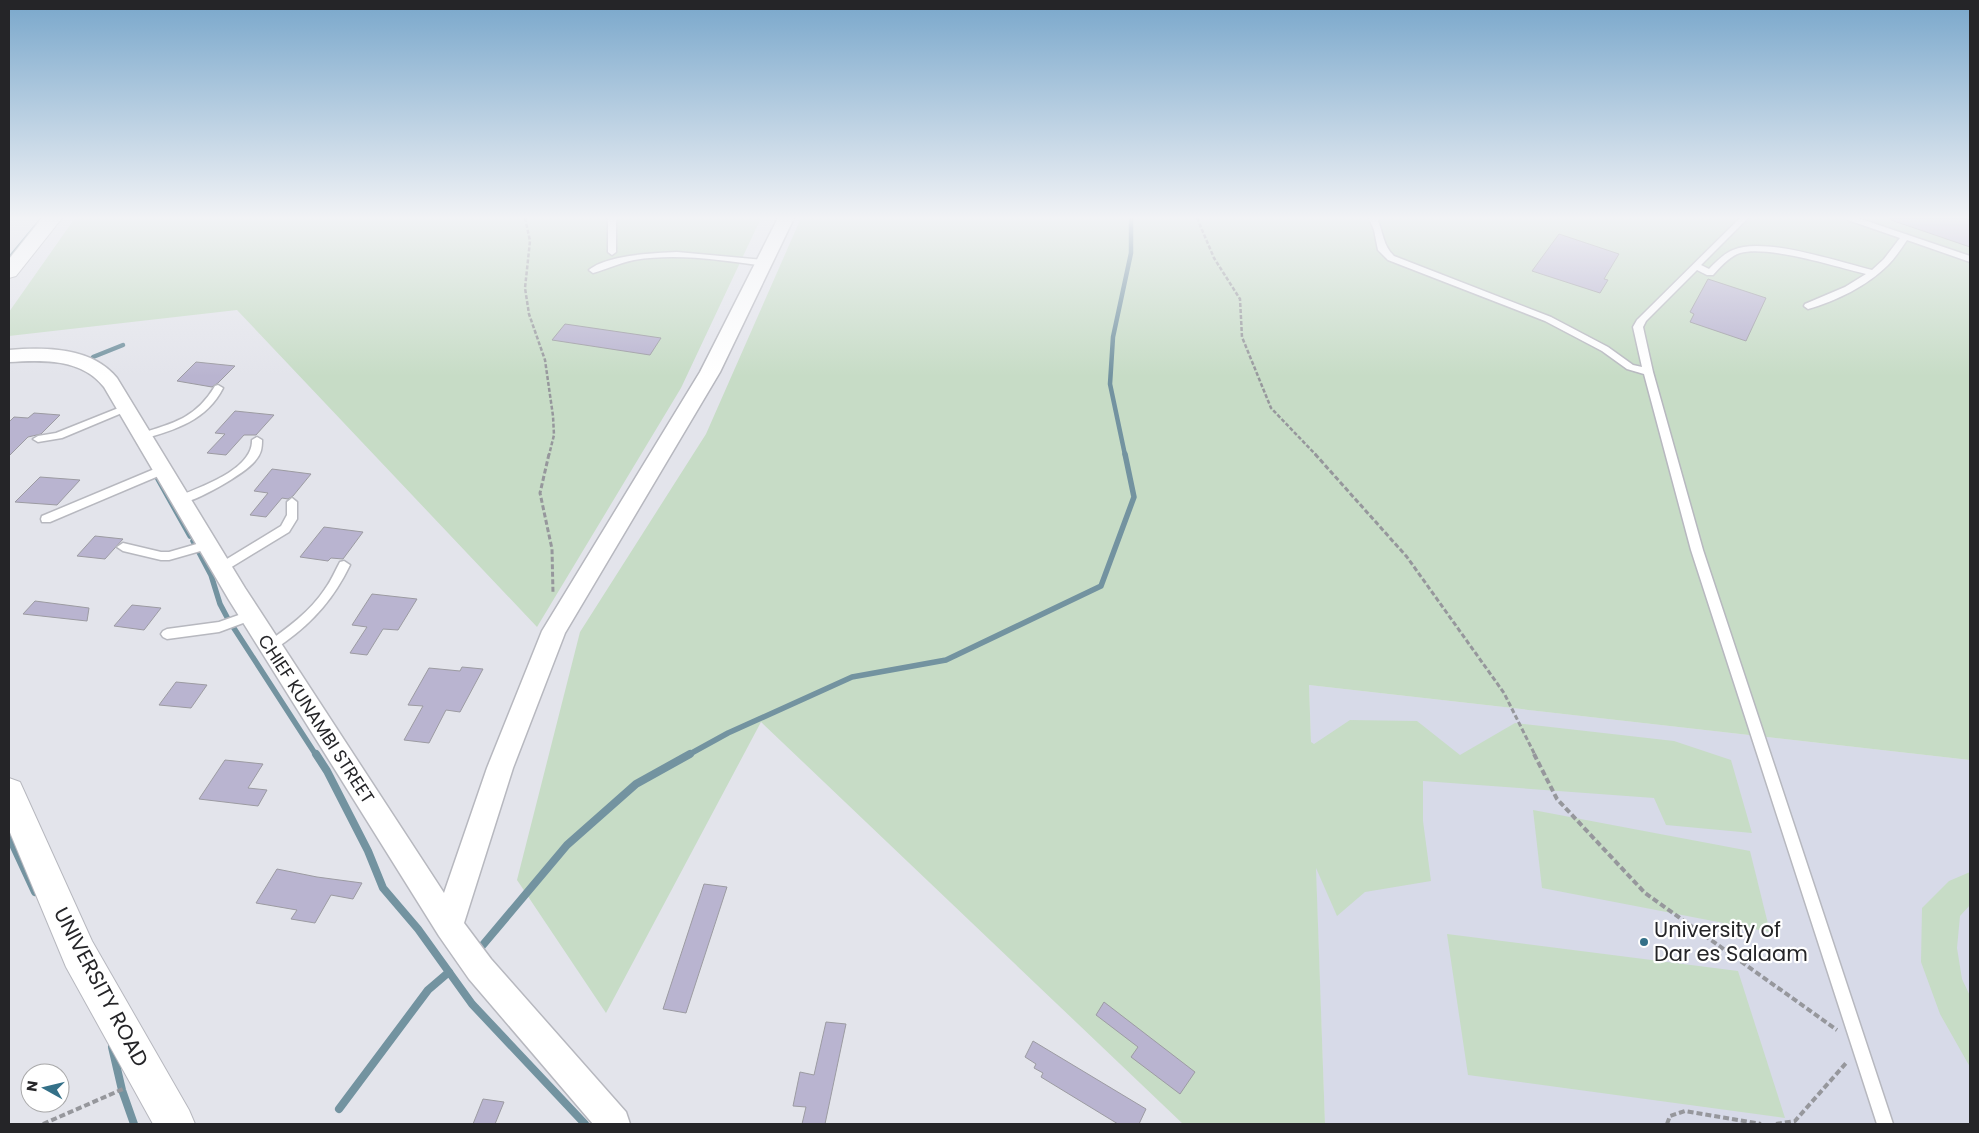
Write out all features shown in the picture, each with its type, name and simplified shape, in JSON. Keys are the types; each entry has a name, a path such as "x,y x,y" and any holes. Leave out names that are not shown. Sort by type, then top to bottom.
{"street":[{"path":"449,926 500,768 554,631 710,372 760,271"},
{"name":"CHIEF KUNAMBI STREET","path":"9,356 44,354 58,356 86,365 105,377 164,468 207,545 269,647 449,926 480,969 614,1124"},
{"name":"UNIVERSITY ROAD","path":"9,792 79,954 176,1124"}],"lane":[{"path":"1424,271 1548,319 1605,349 1630,367 1648,372"},
{"path":"1691,271 1642,320 1638,327 1648,372 1697,550 1885,1124"},
{"path":"1863,271 1872,273"},
{"path":"1808,306 1843,291 1875,271"},
{"path":"143,436 168,428 194,416 211,402 218,388"},
{"path":"38,439 58,436 126,408"},
{"path":"181,500 212,486 238,470 251,459 257,450 257,440"},
{"path":"46,519 164,468"},
{"path":"221,568 288,526 293,518 292,502"},
{"path":"123,547 161,556 170,556 207,545"},
{"path":"269,647 299,625 321,604 335,586 344,565"},
{"path":"167,634 219,627 250,616"}],"path":[{"path":"527,271 525,288 528,314 545,360 553,416 554,435 540,493 552,548 554,631"},
{"path":"1222,271 1240,300 1242,338 1271,408 1407,557 1504,693 1557,800 1646,893 1860,1047 1795,1120 1776,1124"},
{"path":"43,1124 149,1078"},
{"path":"1667,1124 1670,1116 1684,1111 1761,1124"}],"shaded area":[{"name":"University of Dar es Salaam","path":"1309,685 1970,760 1970,1124 1325,1124"}],"green space":[{"path":"38,271 736,271 681,388 537,627 237,310 9,336 9,312"},
{"path":"778,271 1970,271 1970,760 1309,685 1311,742 1314,744 1350,720 1417,721 1460,755 1515,723 1674,741 1731,760 1752,833 1666,825 1654,798 1423,781 1423,821 1431,881 1365,892 1337,916 1316,868 1325,1124 1183,1124 761,722 606,1013 517,880 580,632 706,434"},
{"path":"1533,810 1750,851 1770,932 1542,888"},
{"path":"1970,872 1970,905 1960,916 1957,948 1962,979 1970,996 1970,1067 1940,1014 1921,962 1922,908 1949,881"},
{"path":"1447,934 1738,971 1785,1118 1468,1075"}],"building":[{"path":"1532,271 1609,271 1604,279 1608,280 1600,293"},
{"path":"1708,279 1766,298 1746,341 1690,322 1694,314 1690,312"},
{"path":"565,324 661,338 650,355 552,340"},
{"path":"196,362 235,366 212,387 177,381"},
{"path":"235,411 274,415 256,435 244,435 226,455 207,453 225,434 215,433"},
{"path":"34,413 60,415 41,434 28,437 9,456 9,422 14,417 28,418"},
{"path":"272,469 311,474 293,496 288,499 282,498 266,517 250,515 268,493 254,491"},
{"path":"40,477 80,480 57,505 15,502"},
{"path":"324,527 363,532 343,559 331,558 328,561 300,557"},
{"path":"95,536 123,539 105,559 77,556"},
{"path":"372,594 417,599 398,630 383,629 367,655 350,653 367,627 352,625"},
{"path":"35,601 89,608 87,621 23,614"},
{"path":"132,605 161,608 144,630 114,626"},
{"path":"462,667 483,669 460,712 446,710 429,743 404,740 423,706 408,705 429,668 460,671"},
{"path":"176,682 207,685 191,708 159,705"},
{"path":"225,760 263,764 248,788 267,790 258,806 199,799"},
{"path":"277,869 362,883 353,899 331,895 315,923 291,919 297,910 256,903"},
{"path":"704,884 727,887 686,1013 663,1009"},
{"path":"1104,1002 1195,1072 1180,1094 1131,1057 1138,1047 1096,1015"},
{"path":"826,1022 846,1024 825,1124 802,1124 806,1107 793,1106 800,1072 814,1075"},
{"path":"1033,1041 1146,1109 1139,1124 1118,1124 1041,1077 1043,1073 1034,1068 1036,1064 1025,1057"},
{"path":"483,1099 504,1102 495,1124 473,1124"}],"waterway":[{"path":"1125,455 1110,384 1113,337 1127,271"},
{"path":"93,357 123,345"},
{"path":"688,755 728,733 852,677 946,660 1101,586 1134,497 1125,454"},
{"path":"158,479 190,536"},
{"path":"193,541 211,575 220,604 228,619 316,755"},
{"path":"316,754 327,771 368,851 383,888 418,929 449,972"},
{"path":"482,946 567,845 636,784 690,754"},
{"path":"9,836 35,892"},
{"path":"339,1109 428,990 449,972"},
{"path":"449,972 472,1004 585,1124"},
{"path":"112,1047 122,1090 134,1124"}],"place":[{"name":"University of Dar es Salaam","path":"1644,942"}]}
